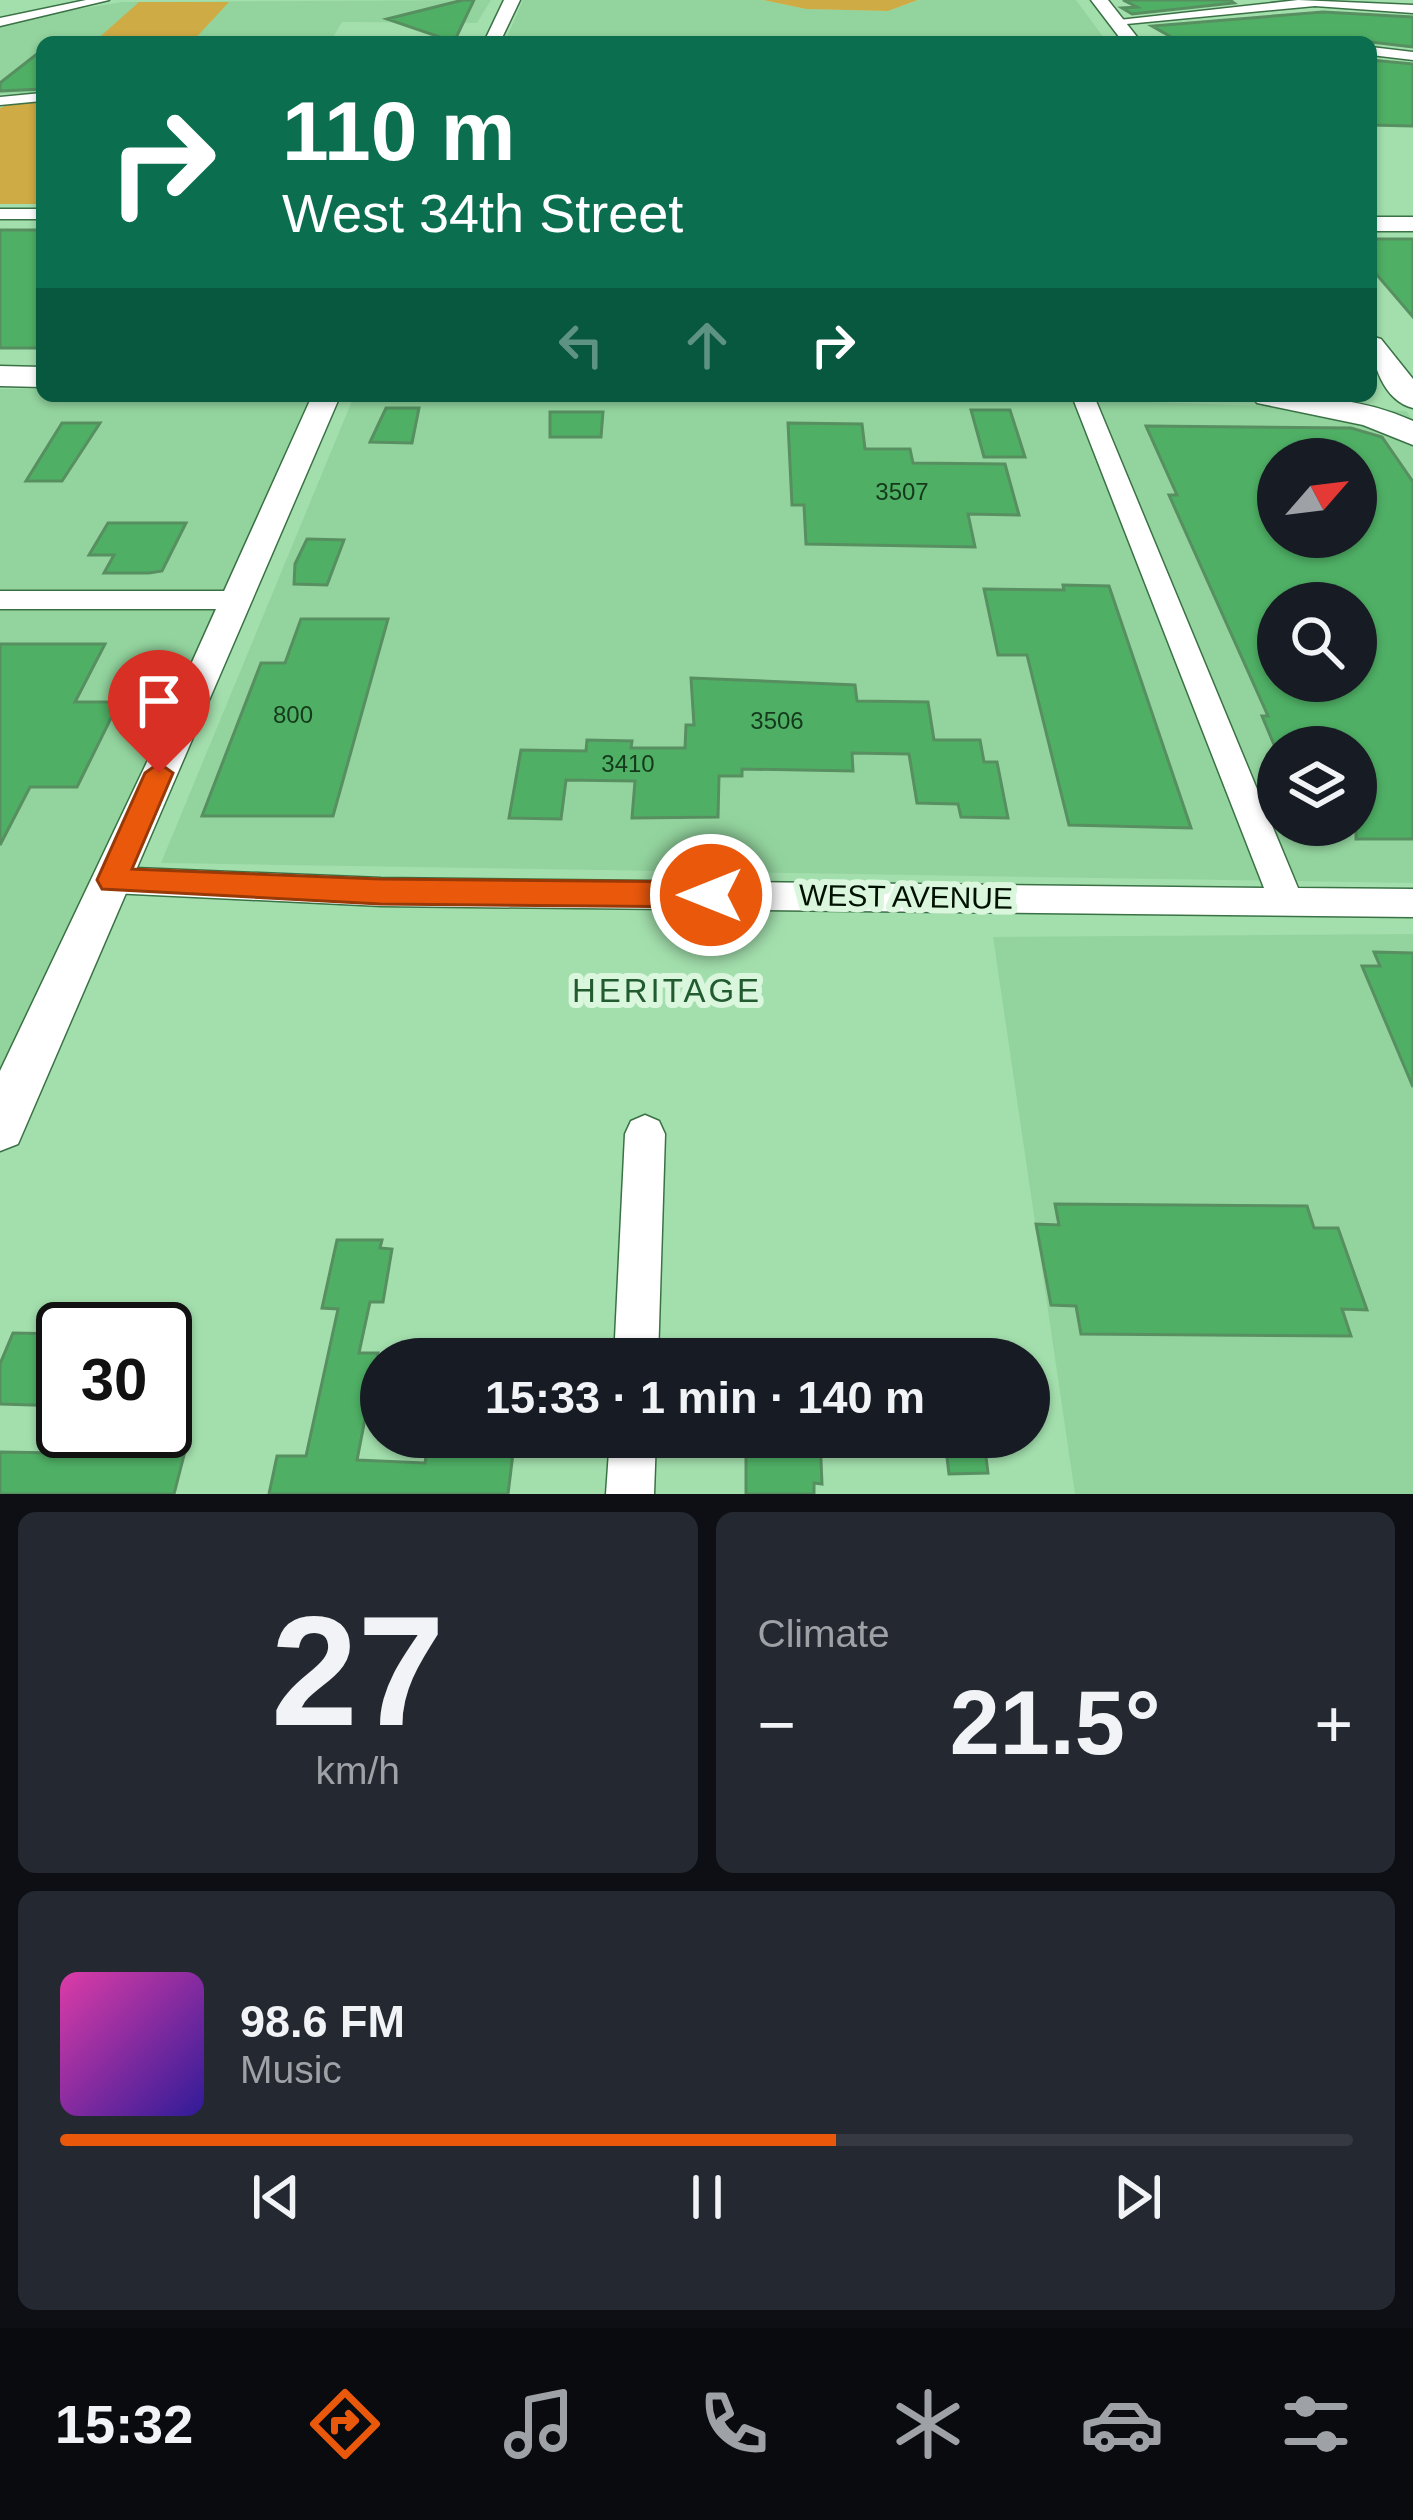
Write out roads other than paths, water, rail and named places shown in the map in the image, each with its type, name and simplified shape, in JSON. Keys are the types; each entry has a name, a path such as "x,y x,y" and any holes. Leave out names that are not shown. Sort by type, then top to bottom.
{"main road":[{"path":"1099,0 1127,36"},
{"path":"1377,352 1411,395"},
{"path":"0,376 36,377"},
{"path":"1377,392 1411,395"},
{"path":"1300,402 1373,416 1413,434"}],"street":[{"path":"0,22 103,0"},
{"path":"495,36 512,0"},
{"path":"1116,21 1315,2 1413,9"},
{"path":"1377,52 1413,56"},
{"path":"0,101 36,98"},
{"path":"0,214 36,214"},
{"path":"1377,224 1413,224"},
{"path":"0,1127 15,1057 112,880 323,402"},
{"path":"1085,402 1286,900"},
{"path":"0,600 235,600"},
{"name":"WEST AVENUE","path":"112,880 380,892 1413,903"},
{"path":"637,1338 645,1134"},
{"path":"630,1494 631,1458"}],"district":[{"name":"HERITAGE","path":"667,990"}]}
